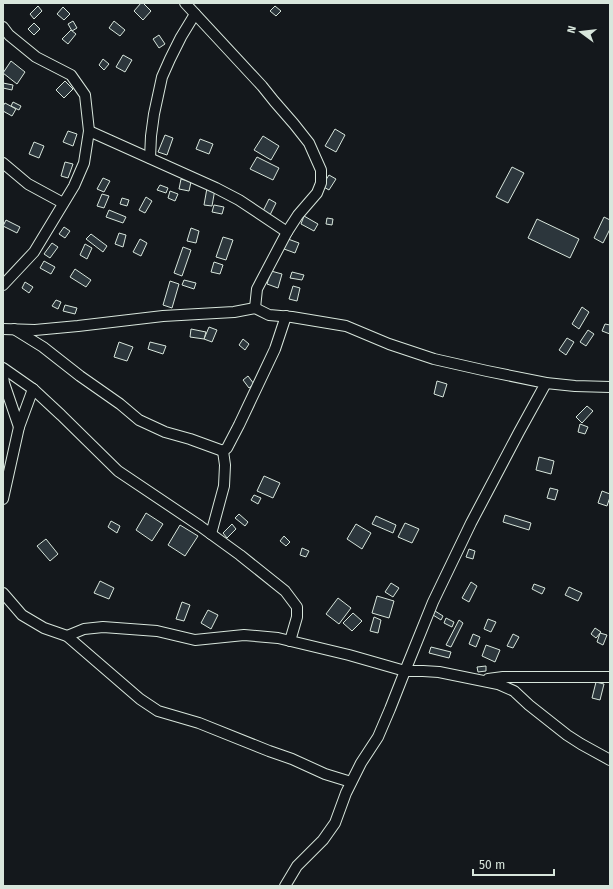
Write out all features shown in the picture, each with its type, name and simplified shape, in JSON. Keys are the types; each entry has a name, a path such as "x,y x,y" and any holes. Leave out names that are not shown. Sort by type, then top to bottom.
{"street":[{"path":"185,3 262,86 294,124 309,143 321,170 321,183 318,192 298,215 287,232 257,290 255,308"},
{"path":"150,158 153,121 162,77 181,37 195,14"},
{"path":"3,27 36,57 71,76 85,95 89,131 84,163 74,186 34,252 3,285"},
{"path":"89,131 216,188 233,197 287,232"},
{"path":"3,163 28,184 63,204"},
{"path":"3,329 35,330 163,316 234,312 255,308 269,315 286,316 346,326 389,344 434,359 546,383 610,387"},
{"path":"223,451 227,448 272,355 286,316"},
{"path":"14,329 43,347 80,376 120,404 139,420 165,432 223,451"},
{"path":"3,368 33,389 118,471 211,534 252,564 285,591 296,607 297,612 290,641"},
{"path":"3,376 19,427"},
{"path":"285,886 297,866 323,840 335,823 340,806 351,782 361,763 378,737 390,710 433,602 471,523 546,383"},
{"path":"3,499 19,427 33,389"},
{"path":"211,534 224,486 225,465 223,451"},
{"path":"3,593 22,615 44,628 67,636 140,699 158,710 199,723 269,752 292,759 325,774 351,782"},
{"path":"67,636 84,629 103,627 157,631 195,640 244,635 278,638 405,671 439,672 498,684 514,691 528,705 567,735 610,760"},
{"path":"479,680 503,677 610,677"}],"building":[{"path":"141,3 143,3 151,11 143,20 134,11"},
{"path":"38,6 42,11 34,19 30,14"},
{"path":"275,6 281,11 276,16 270,11"},
{"path":"63,7 70,14 64,20 57,14"},
{"path":"73,21 77,28 72,31 68,24"},
{"path":"114,21 125,30 120,36 109,28"},
{"path":"34,23 40,29 34,35 28,29"},
{"path":"71,30 76,34 68,44 62,39"},
{"path":"159,35 165,44 159,48 153,39"},
{"path":"123,55 132,60 125,72 116,67"},
{"path":"103,59 109,64 104,70 99,65"},
{"path":"11,61 25,72 17,84 3,73"},
{"path":"65,81 73,89 64,98 56,90"},
{"path":"3,83 13,85 12,90 3,88"},
{"path":"13,102 21,106 19,110 11,106"},
{"path":"5,103 16,109 12,116 3,111 3,106"},
{"path":"335,129 345,135 336,152 325,146"},
{"path":"68,131 77,134 73,146 63,142"},
{"path":"165,135 173,138 167,155 158,152"},
{"path":"263,136 279,146 271,160 254,150"},
{"path":"200,139 213,144 209,154 196,149"},
{"path":"34,142 44,146 39,158 29,154"},
{"path":"257,157 279,168 273,180 250,169"},
{"path":"65,162 73,164 68,178 61,176"},
{"path":"512,167 524,173 508,203 496,197"},
{"path":"329,175 336,179 329,190 322,186"},
{"path":"103,178 110,181 104,192 97,189"},
{"path":"181,179 191,182 189,191 179,189"},
{"path":"160,185 168,188 166,193 157,190"},
{"path":"207,188 215,189 212,206 204,205"},
{"path":"170,191 178,194 175,201 168,198"},
{"path":"102,194 109,196 104,208 97,206"},
{"path":"146,197 152,201 145,213 139,210"},
{"path":"122,198 129,200 127,206 120,204"},
{"path":"269,199 276,203 270,215 263,211"},
{"path":"214,205 224,207 222,214 212,212"},
{"path":"109,210 126,217 123,223 106,217"},
{"path":"304,216 318,224 314,231 301,224"},
{"path":"604,217 610,220 610,229 603,243 594,238"},
{"path":"327,218 333,219 332,225 326,224"},
{"path":"537,219 579,239 570,258 528,238"},
{"path":"6,220 20,227 17,233 3,226"},
{"path":"64,227 70,231 65,238 59,234"},
{"path":"191,228 199,231 196,243 187,241"},
{"path":"119,233 126,235 123,247 115,244"},
{"path":"91,234 107,246 103,252 86,239"},
{"path":"223,237 233,240 226,260 216,257"},
{"path":"140,239 147,243 141,256 133,252"},
{"path":"288,239 299,243 295,253 284,249"},
{"path":"52,243 58,247 50,258 44,254"},
{"path":"85,244 92,248 87,259 80,255"},
{"path":"183,247 191,250 182,276 174,273"},
{"path":"44,261 55,267 51,274 40,268"},
{"path":"214,262 223,265 220,274 211,272"},
{"path":"75,269 91,280 86,287 70,277"},
{"path":"271,271 282,274 278,288 267,284"},
{"path":"292,272 304,275 302,280 290,278"},
{"path":"184,280 196,283 194,289 182,285"},
{"path":"170,281 179,284 172,308 163,305"},
{"path":"25,282 33,287 29,293 22,288"},
{"path":"293,286 300,288 297,301 289,299"},
{"path":"56,300 61,302 58,309 52,306"},
{"path":"65,305 77,308 75,314 63,311"},
{"path":"582,307 589,312 579,329 572,324"},
{"path":"605,324 610,325 610,334 602,331"},
{"path":"209,327 217,330 212,342 204,339"},
{"path":"191,329 206,332 204,339 190,337"},
{"path":"588,330 594,334 586,346 580,342"},
{"path":"567,338 574,342 566,355 559,350"},
{"path":"243,339 249,344 245,350 239,345"},
{"path":"119,342 133,347 127,361 114,357"},
{"path":"150,342 166,346 163,354 148,349"},
{"path":"248,376 254,384 249,388 243,380"},
{"path":"437,381 447,384 443,397 434,394"},
{"path":"587,406 593,411 582,423 576,417"},
{"path":"580,424 588,427 585,434 578,432"},
{"path":"539,457 554,461 551,474 536,470"},
{"path":"264,476 280,483 273,498 257,491"},
{"path":"550,488 558,490 555,500 547,498"},
{"path":"602,491 610,494 607,506 598,503"},
{"path":"254,495 261,498 258,504 251,500"},
{"path":"146,513 163,524 152,541 136,530"},
{"path":"239,514 248,522 245,526 235,518"},
{"path":"505,515 531,523 529,530 503,522"},
{"path":"376,516 396,525 393,533 372,524"},
{"path":"111,521 120,526 117,533 108,527"},
{"path":"405,523 419,529 412,543 398,537"},
{"path":"232,524 236,529 227,538 223,533"},
{"path":"356,524 371,533 362,549 347,539"},
{"path":"180,525 198,536 185,556 168,545"},
{"path":"284,536 290,542 286,546 280,541"},
{"path":"46,539 58,554 50,561 37,546"},
{"path":"302,548 309,551 306,557 300,555"},
{"path":"469,549 475,551 473,559 466,557"},
{"path":"100,581 114,588 109,599 94,593"},
{"path":"471,582 477,586 469,602 462,598"},
{"path":"391,583 399,588 393,597 385,592"},
{"path":"534,584 545,588 542,594 532,589"},
{"path":"569,587 582,593 578,601 565,595"},
{"path":"377,596 394,601 389,618 372,613"},
{"path":"338,598 351,608 339,624 326,614"},
{"path":"182,602 190,605 184,621 176,619"},
{"path":"208,610 218,615 211,629 201,623"},
{"path":"435,611 443,616 441,620 433,615"},
{"path":"353,613 362,621 352,631 343,623"},
{"path":"374,617 381,620 378,633 370,631"},
{"path":"446,618 454,622 452,627 444,623"},
{"path":"488,619 496,622 491,632 484,629"},
{"path":"459,620 463,623 451,647 446,645"},
{"path":"595,628 601,632 596,638 591,634"},
{"path":"600,633 607,635 603,645 597,642"},
{"path":"473,634 480,637 476,647 469,644"},
{"path":"513,634 519,637 513,648 507,646"},
{"path":"486,645 500,650 495,662 482,656"},
{"path":"431,647 451,652 449,658 429,653"},
{"path":"486,666 486,671 478,672 477,667"},
{"path":"596,682 604,684 600,700 592,698"}]}
